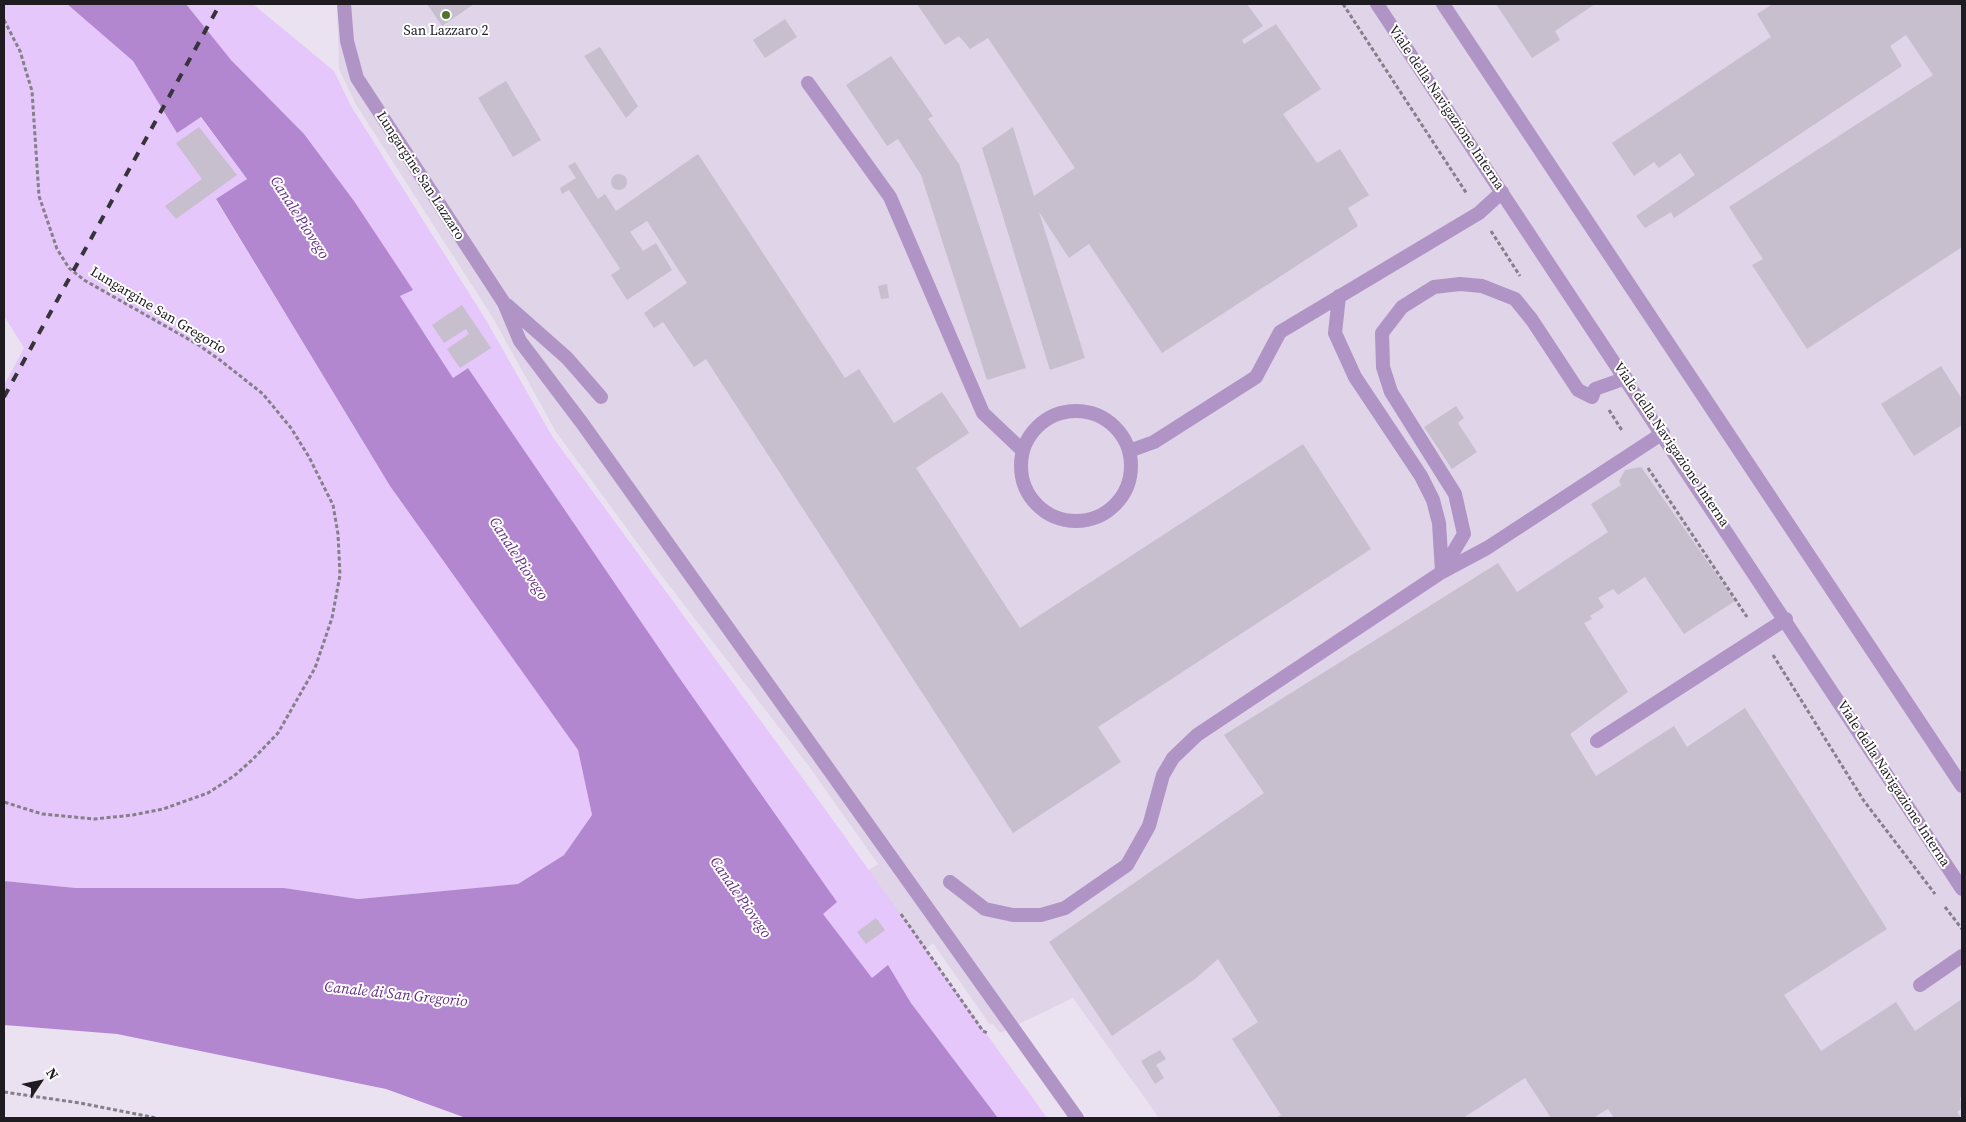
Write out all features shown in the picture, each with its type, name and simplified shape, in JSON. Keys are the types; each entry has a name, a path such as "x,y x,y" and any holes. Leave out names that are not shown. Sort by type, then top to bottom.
{"street":[{"name":"Lungargine San Lazzaro","path":"344,4 347,41 357,78 504,303 520,340 582,423 1077,1118"},
{"name":"Viale della Navigazione Interna","path":"1377,4 1786,619 1962,889"},
{"path":"1444,4 1962,786"},
{"path":"808,84 890,198 983,413 1022,450"},
{"path":"1129,451 1154,442 1256,377 1280,332 1479,213 1502,192"},
{"path":"1442,572 1464,534 1455,494 1391,392 1383,368 1382,333 1402,307 1434,287 1460,284 1482,286 1515,300 1532,320 1578,390 1592,396 1594,389 1626,378"},
{"path":"1339,296 1334,333 1355,377 1421,476 1433,500 1439,523 1442,572"},
{"path":"504,303 567,358 601,398"},
{"path":"1076,410 1099,416 1118,430 1129,451 1130,480 1115,506 1090,520 1061,520 1035,505 1021,479 1022,450 1034,429 1053,415 1076,410"},
{"path":"950,882 985,909 1013,915 1041,915 1065,908 1127,865 1148,826 1163,775 1173,758 1197,735 1442,572 1487,548 1663,433"},
{"path":"1597,741 1786,619"},
{"path":"1920,985 1962,956"}],"path":[{"name":"Lungargine San Gregorio","path":"4,20 20,51 32,91 39,196 56,249 69,268 84,280 197,344 263,394 291,428 309,457 333,505 338,534 340,575 332,618 315,668 292,711 278,733 254,760 208,793 163,809 94,819 42,814 4,802"},
{"path":"1734,595 1758,578"},
{"path":"913,932 983,1031"},
{"path":"4,1092 156,1118"}],"shaded area":[{"path":"4,4 67,4 133,61 177,132 200,117 247,179 216,200 390,486 578,750 592,815 564,855 518,884 358,899 284,888 76,888 4,881 4,385 24,348 4,316"},
{"path":"186,4 253,4 334,71 351,106 486,320 552,436 804,780 1047,1118 998,1118 911,1003 888,965 872,978 823,914 837,902 678,676 468,368 453,378 400,296 412,290"},
{"path":"337,4 1962,4 1962,1118 1159,1118 1073,998 1000,1033 992,1023 990,1025 933,943 873,995 810,908 878,864 808,765 658,571 556,432 493,318 355,103 339,69"}],"water":[{"path":"67,4 186,4 231,60 304,134 354,201 413,290 400,296 453,378 468,368 678,676 837,902 823,914 872,978 888,965 911,1003 998,1118 466,1118 386,1089 117,1034 4,1025 4,881 76,888 284,888 358,899 518,884 564,855 592,815 578,750 390,486 216,199 247,179 201,117 177,133 133,61"}],"building":[{"name":"San Lazzaro 2","path":"427,4 474,4 442,26"},
{"path":"917,4 1247,4 1263,26 1242,40 1244,44 1276,24 1321,89 1283,114 1317,163 1340,149 1369,195 1348,208 1358,226 1162,353 1089,244 1069,258 1039,212 1085,358 1050,370 982,148 1013,127 1034,196 1075,168 988,38 970,49 959,36 945,45"},
{"path":"1496,4 1595,4 1555,31 1560,40 1532,58"},
{"path":"1773,4 1962,4 1962,247 1807,349 1752,265 1763,259 1729,207 1933,75 1906,35 1890,46 1902,66 1674,218 1671,212 1645,228 1636,216 1695,175 1680,153 1659,168 1654,162 1634,176 1612,143 1771,37 1757,14"},
{"path":"785,19 797,37 765,58 753,40"},
{"path":"600,47 638,106 626,118 584,56"},
{"path":"891,56 933,116 928,119 959,164 1026,368 987,380 921,175 898,139 887,146 846,85"},
{"path":"506,81 541,140 513,157 478,98"},
{"path":"199,127 237,175 176,219 165,206 202,179 176,143"},
{"path":"698,154 845,378 859,369 894,423 942,392 969,433 916,468 1020,628 1303,444 1371,549 1098,727 1121,762 1013,833 706,359 694,367 663,322 654,328 644,313 687,283 647,221 630,232 643,251 656,243 672,270 627,300 611,275 620,269 619,267 569,190 562,194 560,188 576,178 568,166 575,162 598,199 605,194 616,211"},
{"path":"616,174 622,174 627,179 625,188 616,190 611,185 611,179"},
{"path":"887,284 889,298 881,299 878,286"},
{"path":"462,305 491,348 460,368 447,349 469,334 466,329 444,343 432,325"},
{"path":"1941,366 1962,399 1962,425 1914,456 1881,404"},
{"path":"1456,406 1464,418 1458,423 1477,452 1452,469 1424,427"},
{"path":"1641,467 1735,601 1684,634 1645,577 1618,595 1613,589 1598,598 1604,607 1590,616 1592,619 1584,623 1628,692 1570,734 1596,776 1674,726 1687,747 1745,708 1887,929 1784,995 1821,1051 1896,1002 1915,1031 1962,999 1962,1096 1960,1098 1962,1108 1957,1112 1961,1118 1614,1118 1608,1109 1593,1118 1551,1118 1525,1078 1463,1118 1276,1118 1281,1115 1232,1039 1258,1022 1218,959 1195,979 1112,1036 1049,942 1264,793 1224,735 1498,563 1517,592 1608,532 1591,504 1621,485 1619,481 1625,470"},
{"path":"876,918 885,930 866,944 857,932"},
{"path":"1160,1050 1166,1059 1156,1065 1164,1078 1155,1084 1141,1061"}],"railway":[{"path":"4,397 220,4"}],"place":[{"name":"San Lazzaro 2","path":"446,15"}],"water label":[{"name":"Canale Piovego","path":"299,218"},
{"name":"Canale Piovego","path":"518,559"},
{"name":"Canale Piovego","path":"740,898"},
{"name":"Canale di San Gregorio","path":"396,995"}]}
